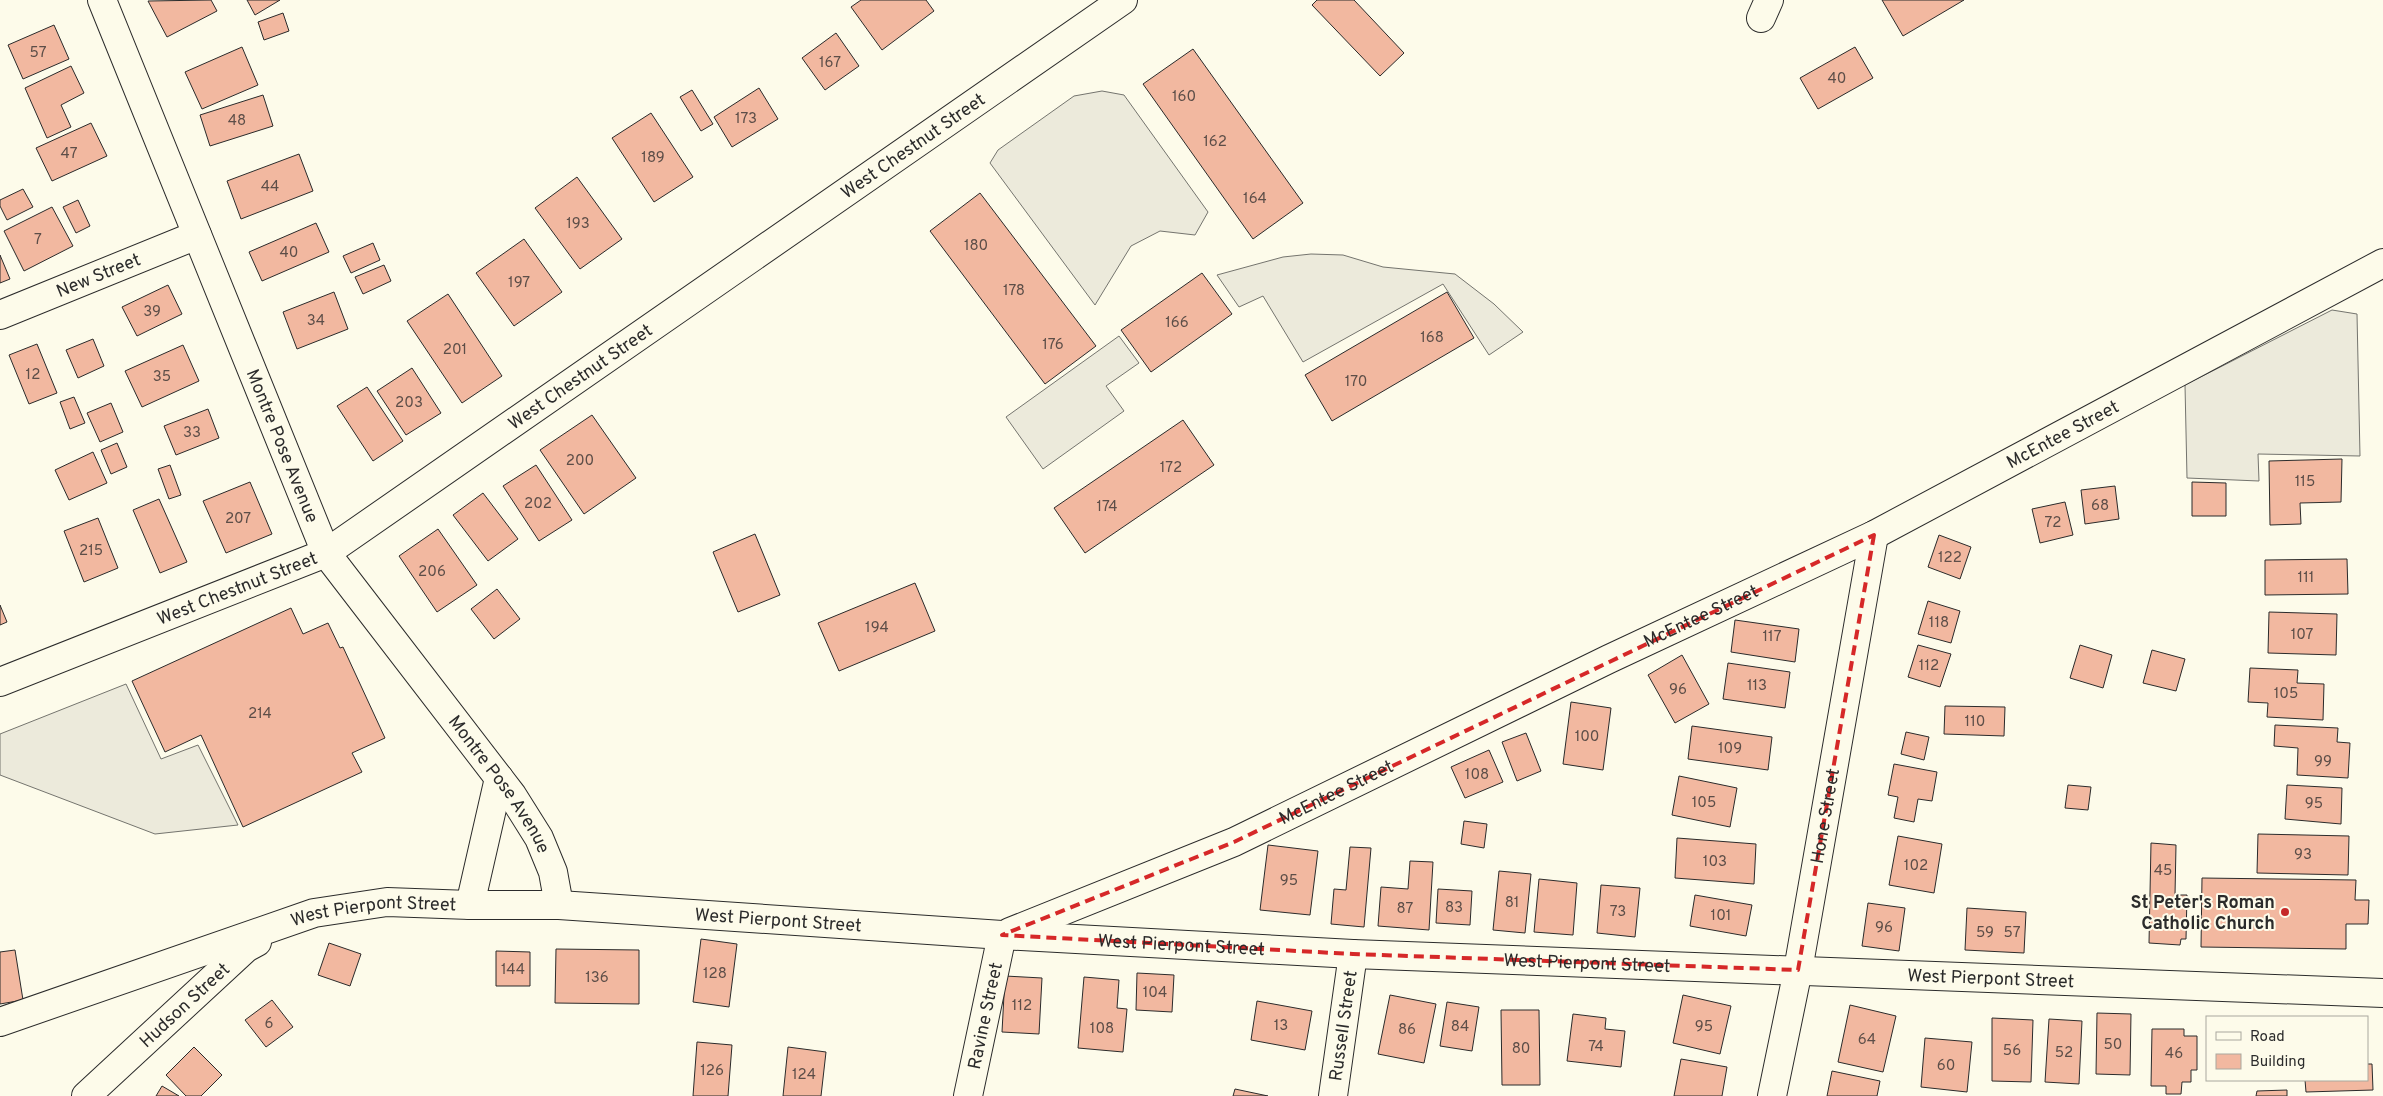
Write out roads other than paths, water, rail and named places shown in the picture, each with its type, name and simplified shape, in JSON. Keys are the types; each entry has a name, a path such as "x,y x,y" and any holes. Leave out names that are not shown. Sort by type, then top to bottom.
{"street":[{"name":"Montre Pose Avenue","path":"102,0 326,553 499,778 539,838 553,872 558,906"},
{"name":"West Chestnut Street","path":"0,682 326,553 1124,0"},
{"name":"New Street","path":"0,315 197,235"},
{"name":"McEntee Street","path":"1002,935 1234,842 1609,659 1874,535 2383,263"},
{"name":"Hone Street","path":"1772,1096 1798,970 1874,535"},
{"path":"470,905 499,778"},
{"name":"West Pierpont Street","path":"0,1022 289,924 314,913 387,902 558,906 1002,935 1353,954 2383,993"},
{"name":"Hudson Street","path":"86,1096 246,948 289,924"},
{"name":"Ravine Street","path":"968,1096 1002,935"},
{"name":"Russell Street","path":"1333,1096 1353,954"}],"place":[{"name":"St Peter's Roman Catholic Church","path":"2285,912"}]}
